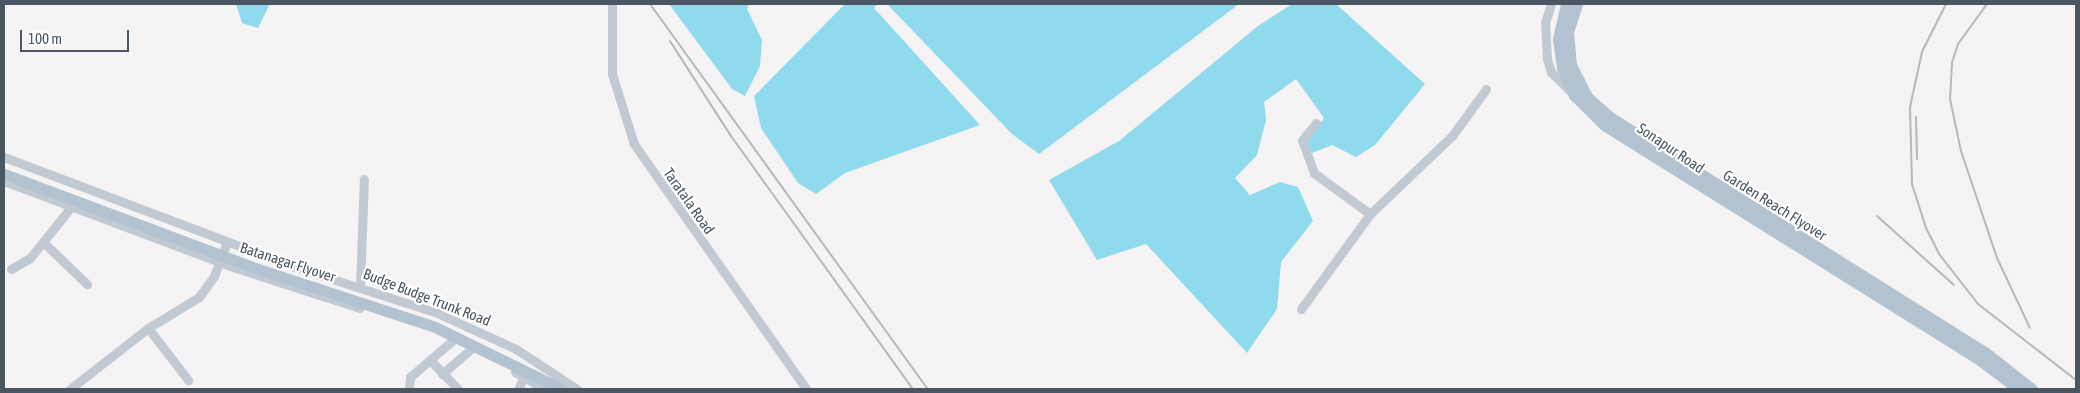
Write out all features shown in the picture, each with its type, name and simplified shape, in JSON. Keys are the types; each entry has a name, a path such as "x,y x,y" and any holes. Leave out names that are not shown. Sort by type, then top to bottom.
{"main road":[{"name":"Garden Reach Flyover","path":"1566,4 1558,38 1562,68 1574,95 1604,125 1980,360 2018,389"},
{"name":"Garden Reach Flyover","path":"1577,4 1568,30 1571,65 1587,97 1610,117 1985,352 2032,389"},
{"name":"Batanagar Flyover","path":"4,174 255,268 436,327 555,388"}],"street":[{"name":"Taratala Road","path":"612,4 612,74 634,144 806,389"},
{"name":"Sonapur Road","path":"1551,4 1544,43 1551,72 1560,84 1639,145 1896,305 2018,389"},
{"path":"1300,309 1370,214 1452,136 1486,89"},
{"path":"1316,123 1302,140 1314,172 1370,214"},
{"name":"Budge Budge Trunk Road","path":"4,157 227,242 360,286 495,338 577,389"},
{"path":"360,286 364,178"},
{"name":"Budge Budge Trunk Road","path":"4,181 220,262 453,340 524,377 555,388"},
{"path":"11,269 30,258 71,207"},
{"path":"43,242 87,284"},
{"path":"70,389 148,328 199,297 220,262 227,242"},
{"path":"148,328 188,380"},
{"path":"409,389 408,380 453,340"},
{"path":"442,374 471,349"},
{"path":"431,361 458,389"},
{"path":"518,389 524,377"}],"water":[{"path":"236,4 270,4 258,28 242,23"},
{"path":"669,4 749,4 747,9 762,40 760,66 745,96 732,89"},
{"path":"845,4 878,4 874,8 980,125 845,173 816,194 798,183 761,128 754,96"},
{"path":"887,4 1239,4 1039,154 1012,134"},
{"path":"1292,4 1336,4 1425,84 1375,145 1356,157 1332,145 1312,153 1306,142 1324,118 1296,79 1264,102 1266,120 1257,155 1235,178 1250,195 1280,182 1298,187 1313,221 1281,262 1277,309 1247,353 1146,244 1097,260 1049,180 1119,141 1258,26"}],"railway":[{"path":"650,4 928,389"},
{"path":"1946,4 1922,52 1910,107 1912,184 1926,228 1939,254 1978,304 2076,380"},
{"path":"1987,4 1958,44 1952,63 1950,99 1961,151 1997,258 2030,328"},
{"path":"670,41 731,136 913,389"},
{"path":"1916,117 1917,159"},
{"path":"1877,216 1954,285"}]}
